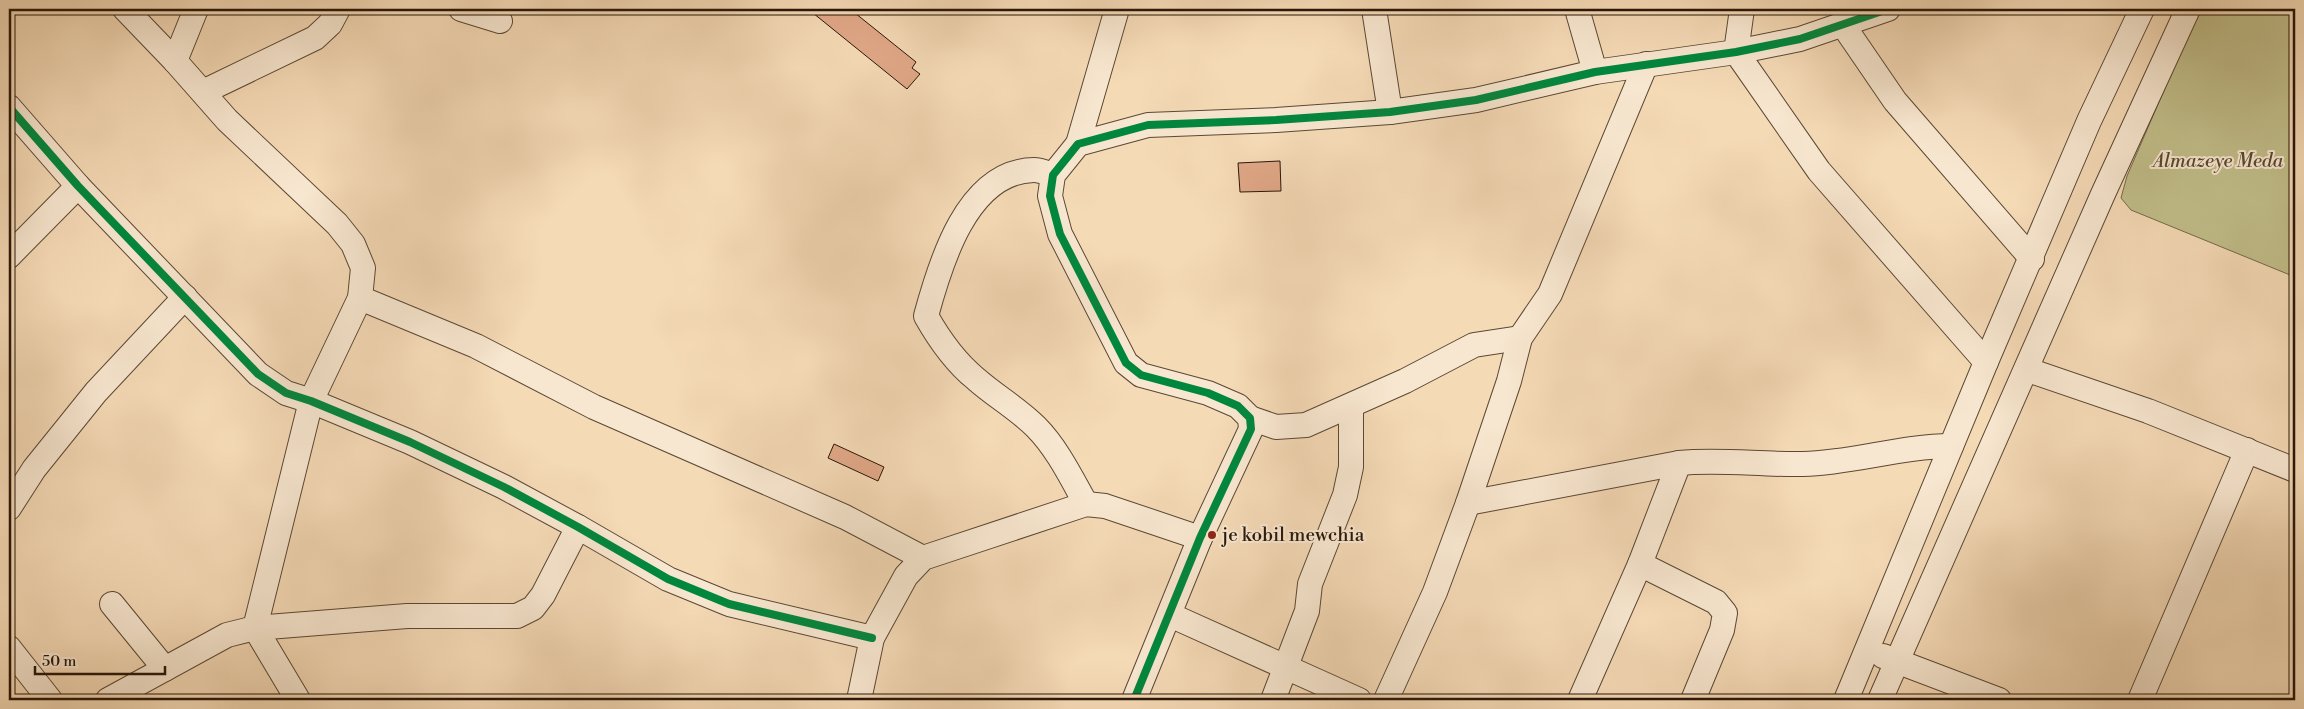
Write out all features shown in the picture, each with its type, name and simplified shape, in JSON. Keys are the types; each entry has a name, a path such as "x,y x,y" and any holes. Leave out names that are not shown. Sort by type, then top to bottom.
{"street":[{"path":"125,9 176,61 227,120 337,224 353,244 363,268 360,298 311,401 255,628 298,700"},
{"path":"176,61 196,9"},
{"path":"203,92 315,38 330,24 338,9"},
{"path":"461,9 500,21"},
{"path":"1118,9 1078,144 1053,175 1050,196 1060,234 1126,363 1142,375 1208,393 1238,406 1250,418 1276,427 1306,425 1351,407 1474,345 1520,338"},
{"path":"1374,9 1390,112"},
{"path":"1577,9 1595,72"},
{"path":"1742,9 1736,52 1819,171 1986,362"},
{"path":"1078,144 1148,125 1276,120 1390,112 1476,100 1595,72 1736,52 1800,39 1888,9"},
{"path":"1846,700 1986,362 2032,259 2089,121 2142,9"},
{"path":"1880,700 2188,9"},
{"path":"1843,25 1895,101 2032,259"},
{"path":"1386,700 1435,592 1468,503 1520,338 1550,294 1646,64"},
{"path":"9,107 78,186 258,374 286,394 311,401 410,442 504,487 668,579 729,604 872,638"},
{"path":"1053,175 1035,170 1013,174 989,186 968,210 945,255 926,316 939,339 975,379 1017,409 1038,429 1058,457 1086,504"},
{"path":"9,256 78,186"},
{"path":"9,508 34,469 96,392 185,297"},
{"path":"360,298 476,346 594,407 845,517 922,558"},
{"path":"2028,370 2148,412 2295,470"},
{"path":"1273,700 1307,611 1310,584 1344,495 1350,467 1351,407"},
{"path":"1134,700 1200,538 1251,429 1250,418"},
{"path":"1468,503 1703,461 1803,464 1874,457 1922,446 1951,446"},
{"path":"2140,700 2247,450"},
{"path":"1580,700 1640,564 1679,464"},
{"path":"859,700 872,638 906,576 922,558 1086,504 1105,506 1200,538"},
{"path":"108,700 227,636 255,628 407,616 517,616 533,608 542,595 578,527"},
{"path":"1640,564 1716,602 1725,613 1722,630 1693,700"},
{"path":"112,604 165,670"},
{"path":"1170,615 1359,700"},
{"path":"9,648 50,700"},
{"path":"1868,650 1999,700"}],"green space":[{"name":"Almazeye Meda","path":"2199,9 2295,9 2295,277 2131,210 2121,198 2127,176"}],"building":[{"path":"808,9 850,9 916,62 912,68 920,74 907,89"},
{"path":"1280,161 1281,191 1240,192 1238,163"},
{"path":"834,444 884,467 878,481 828,458"}],"cycle path":[{"path":"1134,700 1200,538 1251,429 1250,418 1238,406 1208,393 1141,375 1126,363 1060,234 1050,196 1053,175 1078,144 1148,125 1276,120 1390,112 1476,100 1595,72 1736,52 1800,39 1888,9"},
{"path":"9,107 78,186 258,374 286,393 311,401 410,442 504,487 668,579 729,604 872,638"}],"place":[{"name":"je kobil mewchia","path":"1212,535"}]}
